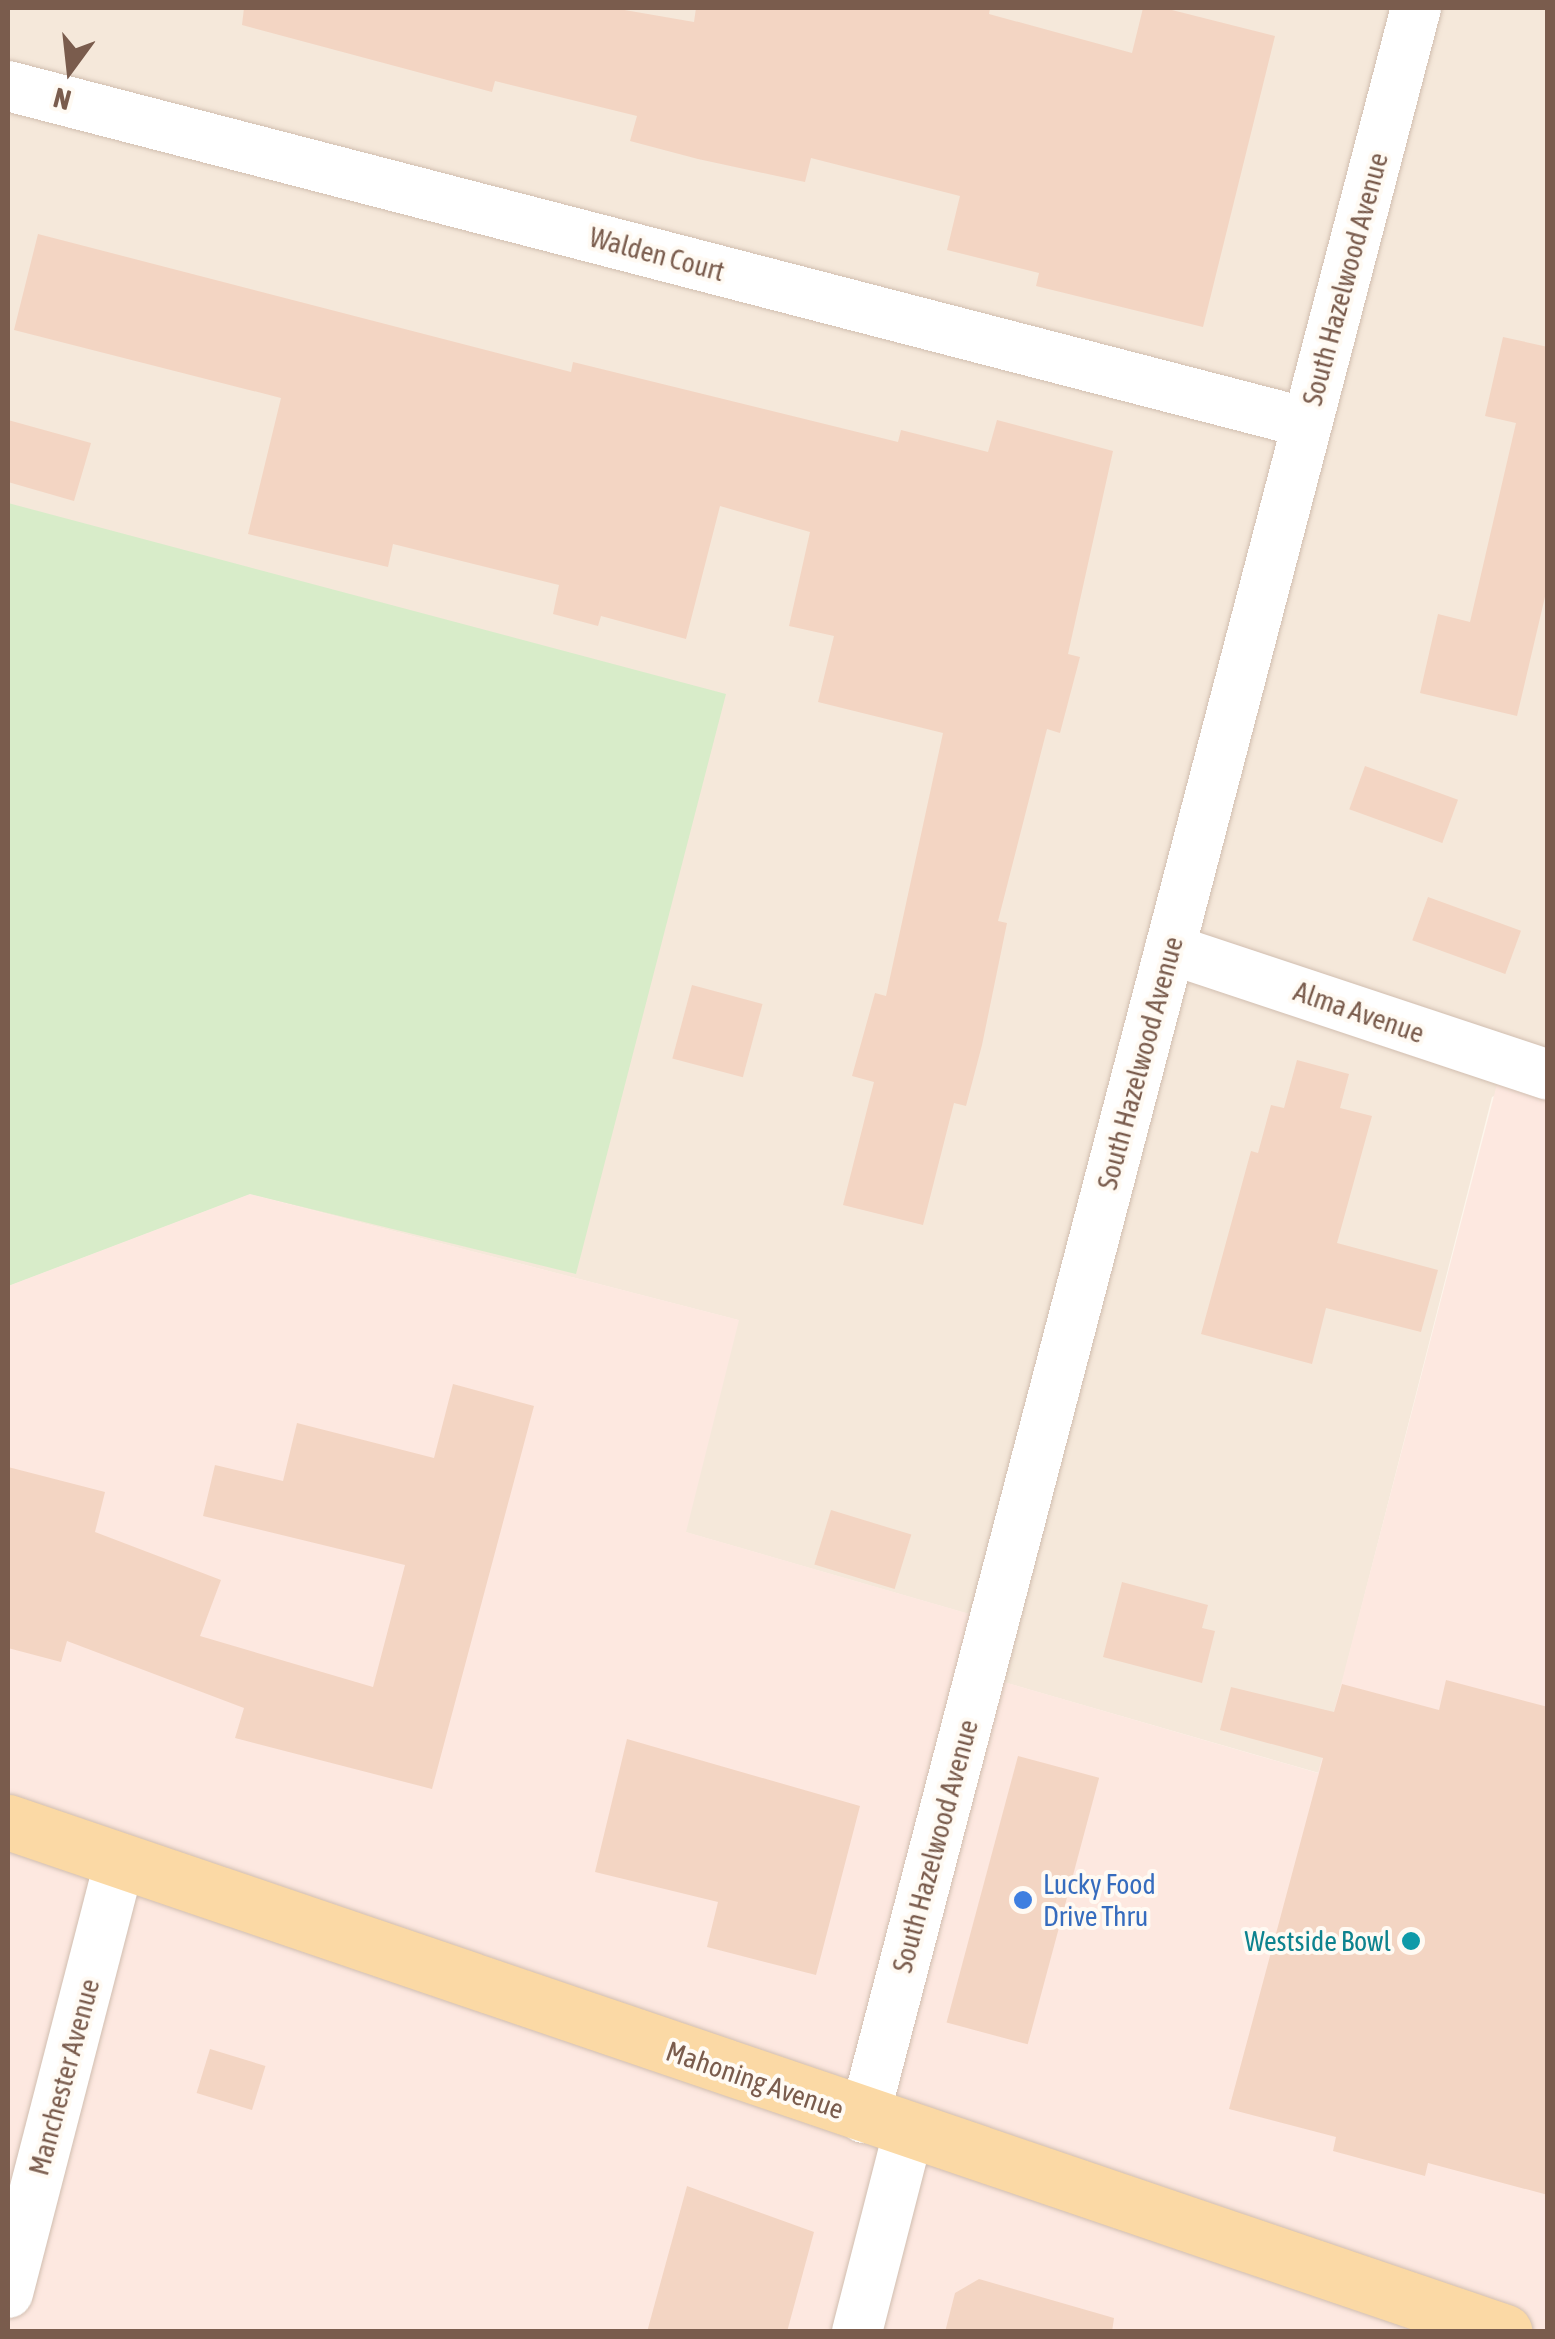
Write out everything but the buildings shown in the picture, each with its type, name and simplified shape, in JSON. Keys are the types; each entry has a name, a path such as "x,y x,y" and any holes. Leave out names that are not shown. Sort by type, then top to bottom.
{"main road":[{"name":"Mahoning Avenue","path":"8,1822 886,2125 1506,2332"}],"street":[{"name":"South Hazelwood Avenue","path":"857,2332 886,2125 1170,948 1416,8"},
{"name":"Walden Court","path":"8,86 1307,423"},
{"name":"Alma Avenue","path":"1170,948 1548,1076"},
{"name":"Manchester Avenue","path":"8,2294 120,1860"}],"shaded area":[{"path":"8,8 1547,8 1547,1075 1492,1097 1319,1773 979,1675 993,1621 685,1532 738,1320 250,1194 8,1286"},
{"path":"1503,1061 1547,1075 1547,2331 8,2332 8,1286 250,1194 739,1320 686,1532 994,1621 980,1675 1318,1773"}],"green space":[{"path":"8,503 726,694 576,1274 250,1194 8,1286"}],"place":[{"name":"Lucky Food Drive Thru","path":"1023,1900"},
{"name":"Westside Bowl","path":"1411,1941"}]}
